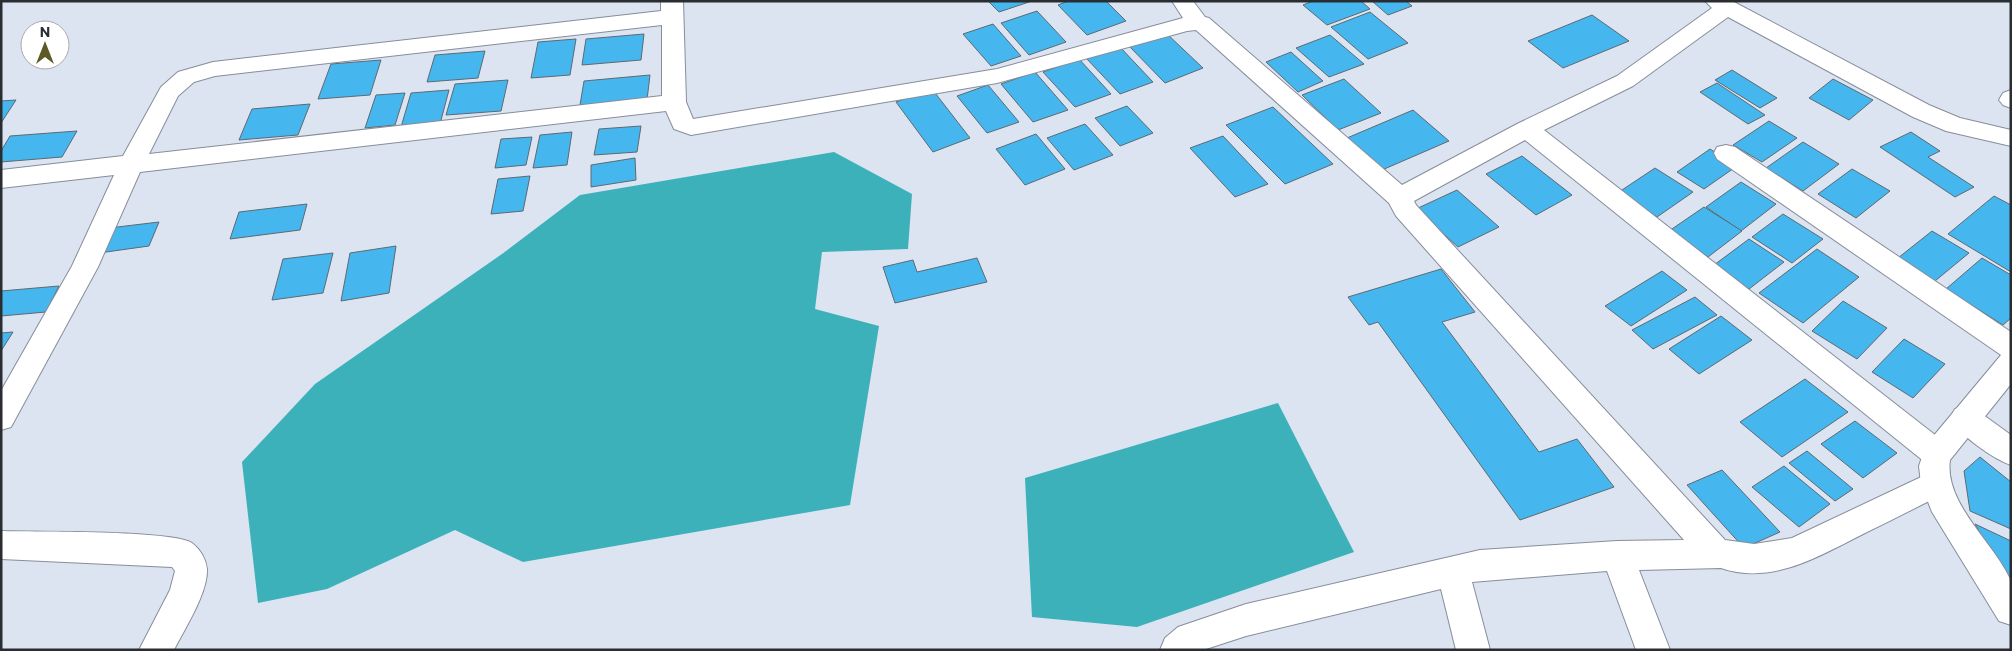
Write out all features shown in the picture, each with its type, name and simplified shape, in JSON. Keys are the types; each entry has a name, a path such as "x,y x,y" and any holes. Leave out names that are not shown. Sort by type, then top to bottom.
{"street":[{"path":"1182,1 1198,23"},
{"path":"1400,198 1528,129 1625,80 1721,4 1921,110 1954,125 2011,138"},
{"path":"1,418 85,266 131,165 169,92 182,80 198,73 234,66 671,9 674,102 682,123 686,126 698,127 997,76 1186,24 1198,23 1204,25 1400,198 1405,210 1707,544 1722,554"},
{"path":"1,179 674,102"},
{"path":"1528,129 1936,468 1943,502 2011,610"},
{"path":"1726,153 2011,347"},
{"path":"1177,650 1190,638 1246,620 1480,565 1617,556 1722,554 1746,559 1773,557 1796,552 1936,468 1965,418 2011,363"},
{"path":"1965,418 2011,452"},
{"path":"1,545 154,550 180,554 190,563 191,571 185,594 156,650"},
{"path":"1617,556 1653,650"},
{"path":"1453,571 1473,650"}],"water":[{"path":"834,152 912,194 908,249 822,252 815,309 879,326 850,505 523,562 455,530 327,589 258,603 242,462 315,384 502,254 580,195"},
{"path":"1278,403 1354,552 1137,627 1032,617 1025,478"}],"building":[{"path":"988,1 1032,1 999,12"},
{"path":"1068,1 1106,1 1126,21 1087,35 1058,5"},
{"path":"1313,1 1361,1 1370,9 1327,25 1303,5"},
{"path":"1372,1 1406,1 1412,6 1388,15"},
{"path":"1037,11 1066,42 1029,55 1001,23"},
{"path":"1370,12 1408,43 1368,59 1331,27"},
{"path":"1592,15 1629,41 1563,68 1528,41"},
{"path":"993,24 1021,56 991,66 963,34"},
{"path":"1166,33 1203,68 1165,83 1129,46"},
{"path":"644,34 641,60 582,65 586,39"},
{"path":"1330,35 1364,64 1329,77 1296,48"},
{"path":"576,39 570,75 531,78 538,42"},
{"path":"1119,46 1153,82 1120,94 1086,58"},
{"path":"485,51 478,78 427,82 435,55"},
{"path":"1291,52 1323,81 1298,92 1266,62"},
{"path":"1079,59 1111,94 1075,107 1043,72"},
{"path":"381,60 370,95 318,99 331,64"},
{"path":"1732,70 1777,98 1760,108 1715,80"},
{"path":"1035,72 1068,110 1033,122 1001,84"},
{"path":"650,75 647,100 580,105 584,81"},
{"path":"1344,79 1381,113 1338,130 1302,95"},
{"path":"1833,79 1873,100 1849,120 1809,98"},
{"path":"508,80 501,111 446,115 455,84"},
{"path":"1717,83 1765,115 1748,124 1700,92"},
{"path":"988,85 1019,122 987,133 957,96"},
{"path":"932,89 970,138 933,152 896,102"},
{"path":"449,90 440,124 401,127 411,93"},
{"path":"405,93 395,125 365,128 376,95"},
{"path":"16,100 1,123 1,101"},
{"path":"310,104 298,135 239,140 252,109"},
{"path":"1127,106 1153,133 1120,146 1095,118"},
{"path":"1273,107 1333,164 1285,184 1226,125"},
{"path":"1413,110 1449,141 1382,170 1347,138"},
{"path":"1769,121 1797,138 1762,162 1733,145"},
{"path":"1085,124 1113,155 1074,170 1047,138"},
{"path":"641,126 637,152 594,155 599,129"},
{"path":"77,131 62,157 1,162 1,151 10,136"},
{"path":"572,132 567,165 533,168 540,135"},
{"path":"1911,132 1940,151 1928,157 1974,187 1955,197 1880,147"},
{"path":"1036,134 1065,169 1025,185 996,149"},
{"path":"1223,136 1268,184 1235,197 1190,148"},
{"path":"532,137 526,165 495,168 501,139"},
{"path":"1803,142 1839,164 1803,191 1766,168"},
{"path":"1710,149 1737,166 1704,189 1677,172"},
{"path":"1522,156 1572,195 1536,215 1486,174"},
{"path":"635,158 636,180 591,187 591,165"},
{"path":"1655,168 1693,192 1657,217 1619,192"},
{"path":"1852,169 1890,191 1856,218 1818,194"},
{"path":"530,176 523,211 491,214 498,179"},
{"path":"1741,182 1776,204 1741,231 1706,207"},
{"path":"1457,190 1499,227 1458,247 1416,209"},
{"path":"1994,196 2011,205 2011,272 1948,234"},
{"path":"307,204 300,230 230,239 239,212"},
{"path":"1704,207 1742,231 1708,257 1669,231"},
{"path":"1783,214 1823,239 1792,263 1752,237"},
{"path":"159,222 149,246 99,253 109,228"},
{"path":"1932,231 1969,253 1935,281 1898,258"},
{"path":"1749,239 1784,262 1749,289 1714,265"},
{"path":"396,246 389,293 341,301 350,253"},
{"path":"1817,249 1859,277 1803,323 1759,293"},
{"path":"333,253 323,293 272,300 283,259"},
{"path":"977,258 987,282 895,303 883,267 913,260 917,272"},
{"path":"1982,258 2011,275 2011,318 2003,325 1946,289"},
{"path":"1441,269 1475,312 1442,322 1539,452 1577,439 1614,487 1520,520 1378,322 1369,325 1348,297"},
{"path":"1662,271 1687,290 1631,326 1605,306"},
{"path":"59,286 46,312 1,316 1,291"},
{"path":"1695,297 1717,315 1653,349 1632,330"},
{"path":"1843,301 1887,328 1857,359 1812,331"},
{"path":"1721,316 1752,340 1699,374 1669,349"},
{"path":"13,332 1,351 1,333"},
{"path":"1904,339 1945,364 1913,398 1872,372"},
{"path":"1805,379 1848,412 1782,457 1740,422"},
{"path":"1855,421 1897,453 1863,478 1821,444"},
{"path":"1807,451 1853,489 1835,501 1789,463"},
{"path":"1980,457 2011,482 2011,529 1970,511 1964,471"},
{"path":"1784,466 1830,504 1799,527 1752,487"},
{"path":"1722,470 1780,532 1744,548 1687,485"},
{"path":"1975,524 2011,541 2011,580 2006,580"}]}
